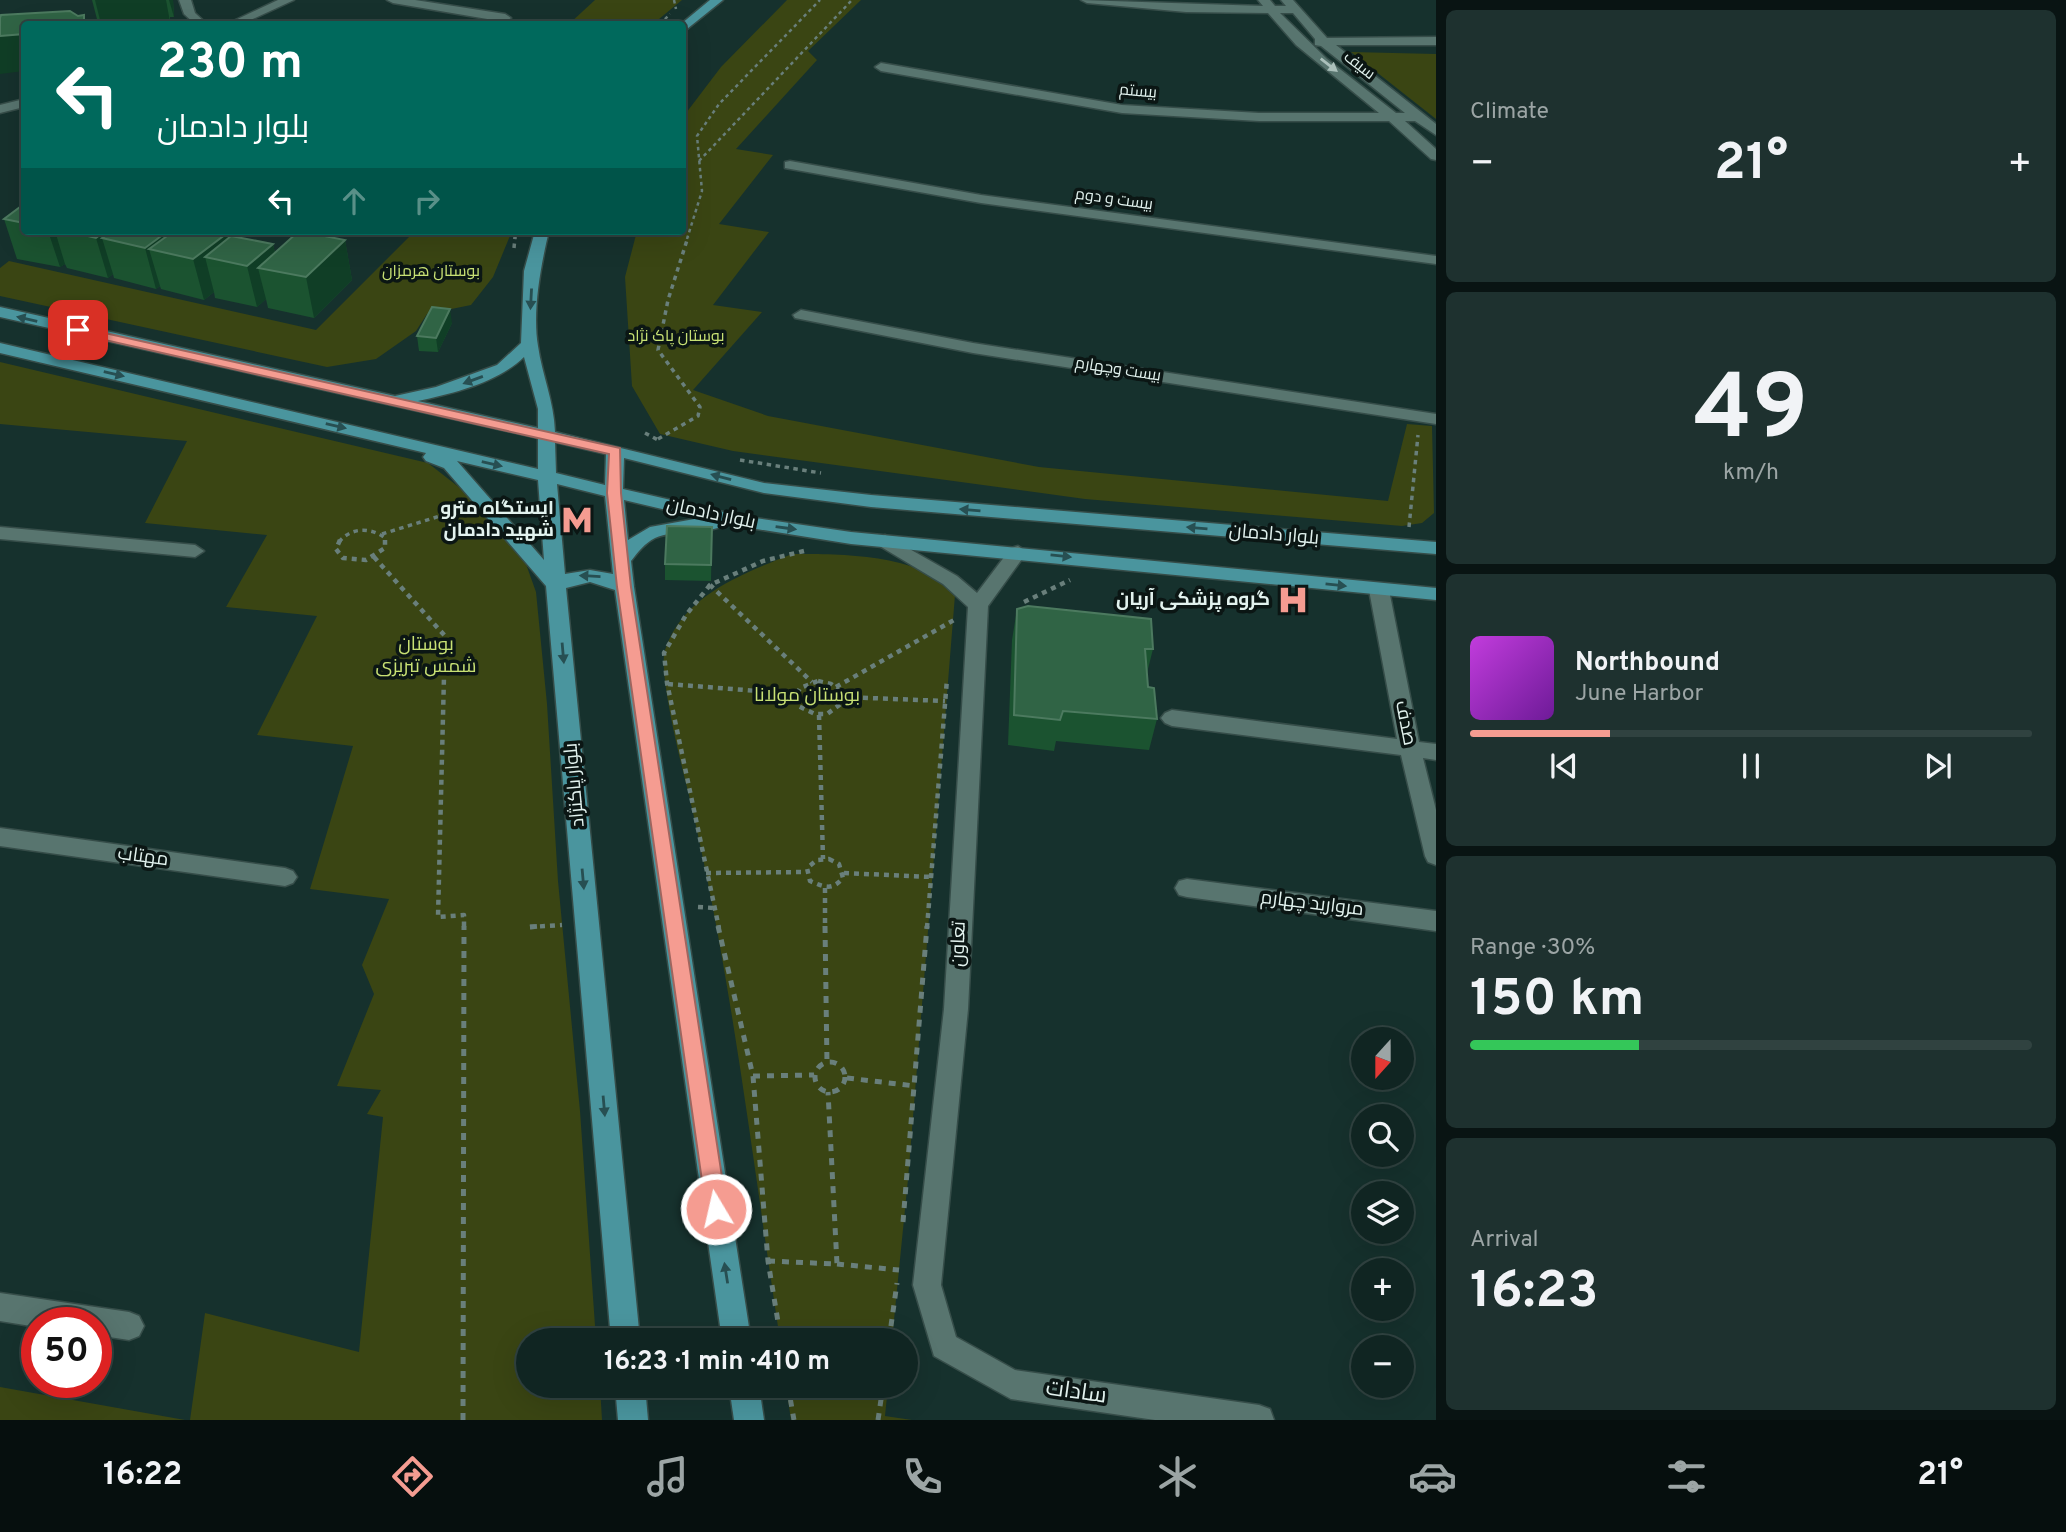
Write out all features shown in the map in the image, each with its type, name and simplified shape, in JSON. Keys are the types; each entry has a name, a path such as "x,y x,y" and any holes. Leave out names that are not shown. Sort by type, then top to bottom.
{"main road":[{"path":"686,27 717,0"},
{"name":"بلوار پاکنژاد","path":"541,235 532,271 529,344 546,409 547,477 556,585 625,1328"},
{"name":"بلوار دادمان","path":"0,312 615,451 764,488 871,501 1436,548"},
{"path":"391,401 441,391 503,369 529,344"},
{"name":"بلوار دادمان","path":"0,348 741,522 885,541 1436,594"},
{"path":"378,436 450,464 556,585 588,573 624,587"},
{"path":"615,451 614,493 624,587 735,1328"},
{"path":"621,560 640,539 661,531 693,524 741,522"},
{"path":"631,1398 633,1420"},
{"path":"746,1398 749,1420"}],"street":[{"path":"185,0 190,14 198,21"},
{"path":"240,21 288,0"},
{"path":"393,0 505,18"},
{"path":"1087,0 1186,9 1291,5"},
{"name":"سیف","path":"1267,5 1300,43 1395,117 1436,156"},
{"name":"سیف","path":"1291,5 1324,42 1436,131"},
{"path":"1300,43 1436,41"},
{"name":"بیستم","path":"881,67 1122,109 1259,117 1421,117"},
{"path":"0,109 21,104"},
{"name":"بیست و دوم","path":"790,165 981,200 1436,260"},
{"name":"بیست وچهارم","path":"801,315 973,348 1428,418"},
{"path":"0,533 195,551"},
{"path":"885,541 950,580 978,605 1018,552"},
{"name":"صدف","path":"1379,590 1410,749 1436,856"},
{"name":"تعاون","path":"944,1346 927,1284 956,1009 978,605"},
{"path":"1172,718 1436,752"},
{"name":"مهتاب","path":"0,837 285,877"},
{"name":"مروارید چهارم","path":"1187,888 1436,920"},
{"path":"0,1307 129,1325"},
{"name":"سادات","path":"944,1346 1011,1384 1259,1420"}],"path":[{"path":"674,0 676,9"},
{"path":"656,440 698,416 700,407 658,350 668,300 702,191 696,136 719,104 820,0"},
{"path":"699,161 852,0"},
{"path":"513,257 516,235"},
{"path":"1409,534 1409,507 1428,418"},
{"path":"382,534 385,548 374,557 358,561 343,558 338,554 337,544 353,531 369,530 382,534 453,512"},
{"path":"779,1328 768,1261 753,1076 706,873 667,684 664,653 686,615 710,585 763,561 807,551"},
{"path":"374,557 445,636 438,916 464,915 463,1420"},
{"path":"710,585 811,682"},
{"path":"948,612 954,620 952,634"},
{"path":"836,687 954,620"},
{"path":"902,1231 948,674"},
{"path":"811,682 825,682 836,687 843,698 834,712 819,715 798,706 796,694 801,687 811,682"},
{"path":"667,684 796,694"},
{"path":"843,698 945,701"},
{"path":"819,715 822,859"},
{"path":"822,859 839,864 844,873 841,882 825,888 810,881 806,872 809,864 822,859"},
{"path":"706,873 806,872"},
{"path":"844,873 932,877"},
{"path":"825,888 827,1064"},
{"path":"697,907 714,908"},
{"path":"827,1064 841,1067 846,1078 839,1090 828,1092 816,1084 814,1075 818,1067 827,1064"},
{"path":"753,1076 814,1075"},
{"path":"846,1078 915,1086"},
{"path":"828,1092 836,1264"},
{"path":"891,1328 900,1257"},
{"path":"768,1261 899,1270"},
{"path":"790,1398 794,1420"},
{"path":"878,1420 881,1398"}],"green space":[{"path":"595,0 682,0 657,21 572,21"},
{"name":"بوستان پاک نژاد","path":"787,0 861,0 808,51 817,60 736,149 773,155 719,224 769,232 713,305 762,312 693,390 768,416 1039,467 1388,501 1407,424 1432,426 1434,513 1422,523 1402,526 1085,499 733,451 660,434 632,386 625,277 636,235 686,235 686,113 721,67"},
{"path":"1351,52 1436,54 1436,119"},
{"name":"بوستان هرمزان","path":"411,235 510,235 493,277 471,305 427,314 416,331 376,359 327,367 0,296 0,268 9,261 316,330"},
{"name":"بوستان شمس تبریزی","path":"0,362 428,463 483,506 511,539 526,564 536,592 547,704 558,881 580,1111 595,1328 516,1328 516,1398 601,1398 602,1420 190,1420 205,1313 359,1352 383,1117 367,1114 381,1090 337,1086 374,994 362,965 389,899 310,889 353,746 257,735 317,616 226,607 267,535 145,523 187,441 0,424"},
{"name":"بوستان مولانا","path":"792,554 833,554 880,559 923,571 941,581 955,595 908,1179 893,1328 778,1328 729,996 703,859 667,697 664,661 665,650 686,614 717,588"},
{"path":"0,1387 21,1391 21,1398 62,1398 185,1420 0,1420"},
{"path":"788,1398 887,1398 885,1416 912,1420 791,1420"}],"building":[{"path":"70,11 78,16 84,15 84,21 21,21 21,34 0,36 1,15"},
{"path":"21,206 21,222 4,219"},
{"path":"106,235 163,235 145,248 102,238"},
{"path":"168,235 225,235 193,259 149,249"},
{"path":"295,235 319,235 345,240 306,277 258,268"},
{"path":"231,236 273,244 247,266 205,257"},
{"path":"432,307 450,309 436,338 417,336"},
{"path":"667,526 712,527 711,565 665,564"},
{"path":"1028,606 1151,619 1153,649 1145,649 1148,687 1154,688 1157,719 1063,711 1060,720 1014,715 1017,609"}],"place":[{"name":"ایستگاه مترو شهید دادمان","path":"577,520"},
{"name":"گروه پزشکی آریان","path":"1293,600"}],"route":[{"path":"78,330 615,451 614,493 624,587 716,1209"}]}
